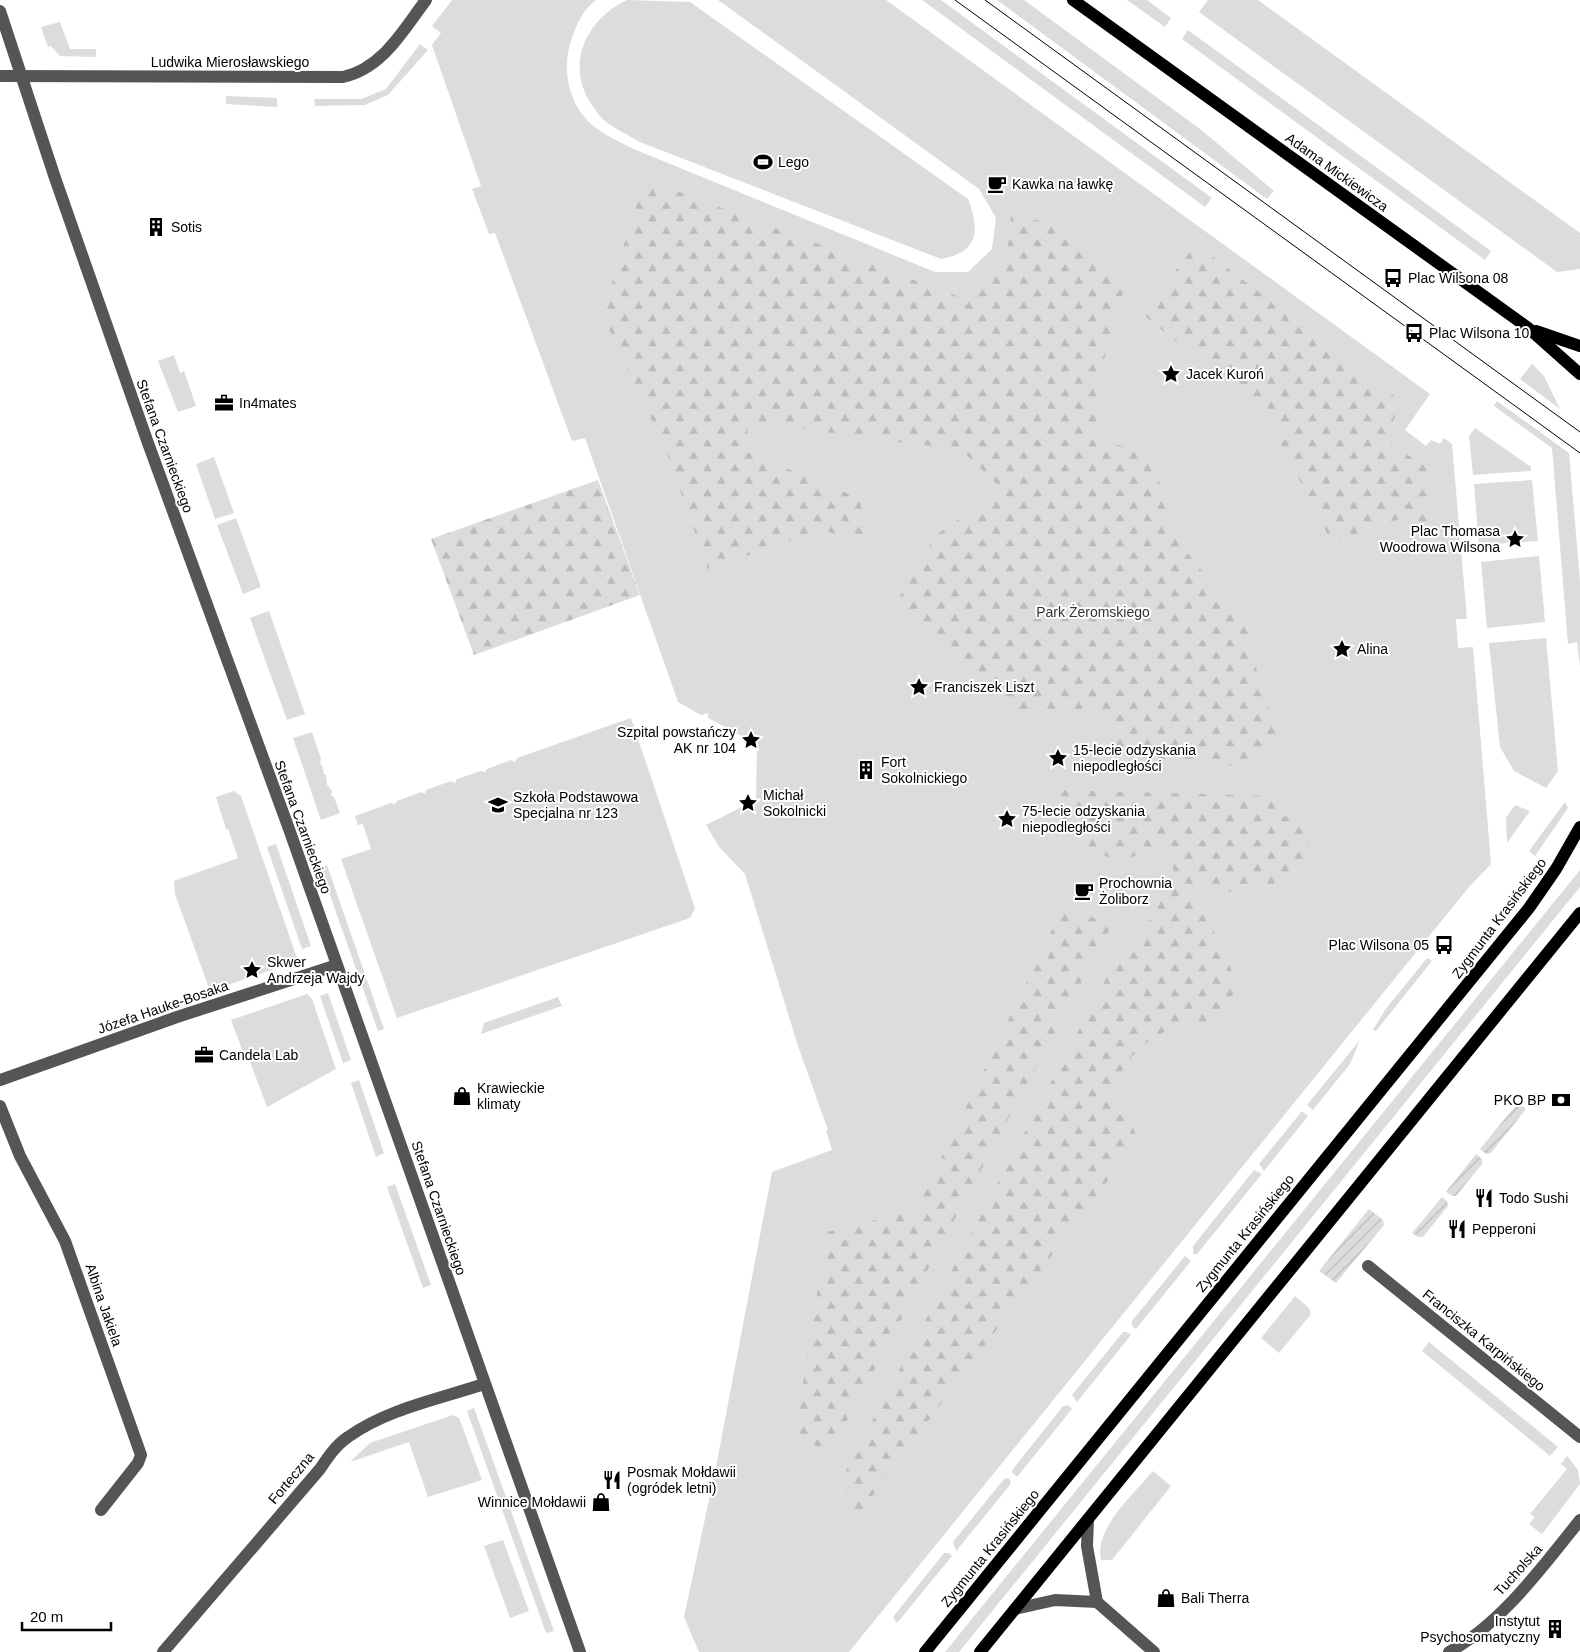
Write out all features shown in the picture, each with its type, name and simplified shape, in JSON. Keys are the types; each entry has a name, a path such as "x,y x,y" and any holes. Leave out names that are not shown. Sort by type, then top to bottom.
{"main road":[{"name":"Adama Mickiewicza","path":"1073,0 1527,327 1580,374"},
{"path":"1527,327 1580,346"},
{"name":"Zygmunta Krasińskiego","path":"925,1652 1529,908 1564,856 1580,827"},
{"path":"1564,856 1572,851 1580,850"},
{"path":"980,1652 1580,913"}],"street":[{"name":"Ludwika Mierosławskiego","path":"0,76 344,77 356,74 380,60 426,0"},
{"name":"Stefana Czarnieckiego","path":"0,11 166,494 337,965 580,1652"},
{"name":"Józefa Hauke-Bosaka","path":"0,1080 177,1017 337,965"},
{"name":"Albina Jakiela","path":"0,1106 20,1156 65,1241 141,1455 138,1463 101,1510"},
{"name":"Franciszka Karpińskiego","path":"1368,1266 1580,1437"},
{"name":"Forteczna","path":"163,1652 314,1476 335,1448 347,1437 372,1422 484,1384"},
{"path":"1088,1520 1087,1546 1097,1602"},
{"name":"Tucholska","path":"1449,1652 1488,1625 1549,1559 1580,1520"},
{"path":"1015,1609 1055,1600 1097,1602 1120,1619 1139,1640 1154,1652"}],"green space":[{"name":"Park Żeromskiego","path":"452,0 596,0 587,8 578,22 568,50 567,76 574,101 580,112 599,130 636,150 935,272 968,272 992,249 996,218 979,189 718,0 886,0 1430,394 1405,430 1426,446 1431,440 1440,444 1444,438 1452,444 1467,619 1456,619 1458,648 1473,647 1491,864 1469,887 849,1652 699,1652 684,1617 716,1467 772,1172 832,1150 826,1131 828,1130 798,1046 745,874 719,847 706,825 756,800 757,744 708,718 708,713 701,715 678,702 585,438 572,441 495,233 489,234 472,189 481,186 432,45 441,33 432,26"},
{"path":"627,0 690,2 968,199 975,230 969,245 954,256 941,259 640,142 608,123 594,108 585,93 580,77 580,62 583,46 599,20"},
{"path":"922,0 941,0 1212,198 1205,207"},
{"path":"997,0 1024,0 1200,129 1274,191 1267,199"},
{"path":"1127,0 1147,0 1171,18 1165,27"},
{"path":"1208,0 1258,0 1580,233 1580,269 1557,272 1199,12"},
{"path":"60,22 70,49 96,49 96,57 60,56 51,46 48,47 41,27"},
{"path":"1188,30 1491,251 1485,260 1182,39"},
{"path":"420,44 428,50 388,95 365,105 315,106 314,99 361,99 386,89"},
{"path":"226,96 277,98 277,107 226,104"},
{"path":"645,179 962,298 1006,267 1011,214 1052,224 1124,290 1102,366 1095,439 1150,453 1178,541 1252,633 1258,681 1278,733 1241,767 1109,754 1110,714 1006,711 897,601 935,536 1001,488 960,449 886,441 748,420 747,452 861,499 863,542 822,530 708,569 666,451 602,314"},
{"path":"1196,244 1400,400 1387,442 1431,470 1435,553 1410,515 1332,543 1268,419 1143,314"},
{"path":"174,355 180,373 184,371 196,406 178,412 158,361"},
{"path":"1532,364 1544,376 1560,409 1520,379"},
{"path":"1497,401 1569,453 1580,581 1580,667 1577,642 1568,644 1552,448 1494,406"},
{"path":"1475,428 1531,467 1531,471 1473,475 1469,436"},
{"path":"214,457 234,513 215,519 196,464"},
{"path":"598,480 640,595 474,655 431,539"},
{"path":"1532,480 1538,541 1479,545 1474,484"},
{"path":"236,518 261,587 243,594 217,525"},
{"path":"1539,556 1545,622 1487,628 1481,562"},
{"path":"269,611 305,714 287,720 250,618"},
{"path":"1546,638 1558,771 1546,788 1514,771 1500,747 1489,643"},
{"name":"Szkoła Podstawowa Specjalna nr 123","path":"631,718 695,908 690,918 397,1018 341,859 371,849 363,824 358,825 355,816 391,803 395,804 397,801 421,792 425,794 426,790 451,781 455,783 457,779 481,771 485,772 487,769 511,760 515,762 517,758"},
{"path":"312,732 321,759 320,764 326,775 327,785 332,791 331,795 334,797 340,813 321,820 293,738"},
{"path":"1057,790 1276,796 1280,817 1298,815 1312,852 1269,887 1227,892 1202,886 1193,901 1213,930 1230,965 1233,983 1232,999 1223,1013 1206,1025 1180,1027 1159,1035 1135,1052 1129,1060 1120,1076 1116,1099 1128,1115 1138,1140 858,1515 841,1480 1119,954 1127,961 1174,876 1172,856 1167,849 1151,848 1120,863 1059,833"},
{"path":"234,791 241,796 298,961 210,991 175,894 174,881 238,858 216,797"},
{"path":"1565,802 1568,808 1535,856 1529,851"},
{"path":"1515,805 1530,811 1507,843 1506,818"},
{"path":"276,844 311,946 302,949 267,847"},
{"path":"327,865 384,1029 378,1031 320,867"},
{"path":"1580,870 1580,887 959,1652 945,1652"},
{"path":"1065,903 1111,927 829,1454 795,1433 827,1232 916,1210"},
{"path":"1427,958 1432,961 1376,1031 1373,1030 1385,1010"},
{"path":"328,993 351,1060 343,1063 320,996"},
{"path":"307,994 312,999 336,1069 267,1107 249,1059 246,1060 231,1020"},
{"path":"558,997 562,1006 481,1034 484,1023"},
{"path":"1360,1040 1350,1064 1313,1110 1307,1105"},
{"path":"359,1080 384,1153 376,1157 351,1083"},
{"path":"1518,1103 1526,1109 1491,1153 1486,1154 1480,1149"},
{"path":"1302,1111 1308,1116 1264,1171 1259,1164"},
{"path":"1476,1154 1482,1159 1482,1164 1456,1196 1446,1192"},
{"path":"1254,1170 1262,1174 1197,1254 1193,1254 1193,1246"},
{"path":"395,1184 431,1285 423,1288 387,1187"},
{"path":"1442,1197 1447,1201 1448,1206 1423,1237 1418,1237 1412,1233"},
{"path":"1369,1209 1383,1220 1384,1225 1336,1283 1319,1271"},
{"path":"1185,1256 1191,1261 1136,1329 1132,1326 1132,1321"},
{"path":"1295,1296 1309,1308 1311,1314 1279,1353 1261,1338"},
{"path":"1123,1332 1131,1335 1077,1402 1072,1395"},
{"path":"1429,1342 1558,1447 1550,1456 1422,1351"},
{"path":"1068,1405 1072,1409 1017,1477 1012,1472 1013,1469 1063,1406"},
{"path":"474,1408 554,1631 546,1633 467,1411"},
{"path":"453,1415 459,1418 482,1480 428,1497 409,1442 350,1462 370,1443"},
{"path":"1567,1456 1578,1470 1580,1484 1542,1534 1529,1524 1535,1517 1530,1514 1567,1469 1561,1464"},
{"path":"1153,1471 1171,1486 1112,1560 1101,1560 1100,1548 1109,1524 1126,1501"},
{"path":"1008,1478 1011,1481 1010,1485 956,1551 953,1542 1004,1479"},
{"path":"503,1540 529,1611 510,1618 484,1546"},
{"path":"944,1553 949,1553 952,1556 897,1623 893,1617"}],"tram line":[{"path":"955,0 1580,453"},
{"path":"985,0 1580,432"}],"place":[{"name":"Lego","path":"763,162"},
{"name":"Kawka na ławkę","path":"997,184"},
{"name":"Sotis","path":"156,227"},
{"name":"Plac Wilsona 08","path":"1393,278"},
{"name":"Plac Wilsona 10","path":"1414,333"},
{"name":"Jacek Kuroń","path":"1171,374"},
{"name":"In4mates","path":"224,403"},
{"name":"Plac Thomasa Woodrowa Wilsona","path":"1515,539"},
{"name":"Alina","path":"1342,649"},
{"name":"Franciszek Liszt","path":"919,687"},
{"name":"Szpital powstańczy AK nr 104","path":"751,740"},
{"name":"15-lecie odzyskania niepodległości","path":"1058,758"},
{"name":"Fort Sokolnickiego","path":"866,770"},
{"name":"Michał Sokolnicki","path":"748,803"},
{"name":"Szkoła Podstawowa Specjalna nr 123","path":"498,805"},
{"name":"75-lecie odzyskania niepodległości","path":"1007,819"},
{"name":"Prochownia Żoliborz","path":"1084,891"},
{"name":"Plac Wilsona 05","path":"1444,945"},
{"name":"Skwer Andrzeja Wajdy","path":"252,970"},
{"name":"Candela Lab","path":"204,1055"},
{"name":"Krawieckie klimaty","path":"462,1096"},
{"name":"PKO BP","path":"1561,1100"},
{"name":"Todo Sushi","path":"1484,1198"},
{"name":"Pepperoni","path":"1457,1229"},
{"name":"Posmak Mołdawii (ogródek letni)","path":"612,1480"},
{"name":"Winnice Mołdawii","path":"601,1502"},
{"name":"Bali Therra","path":"1166,1598"},
{"name":"Instytut Psychosomatyczny","path":"1555,1629"}]}
